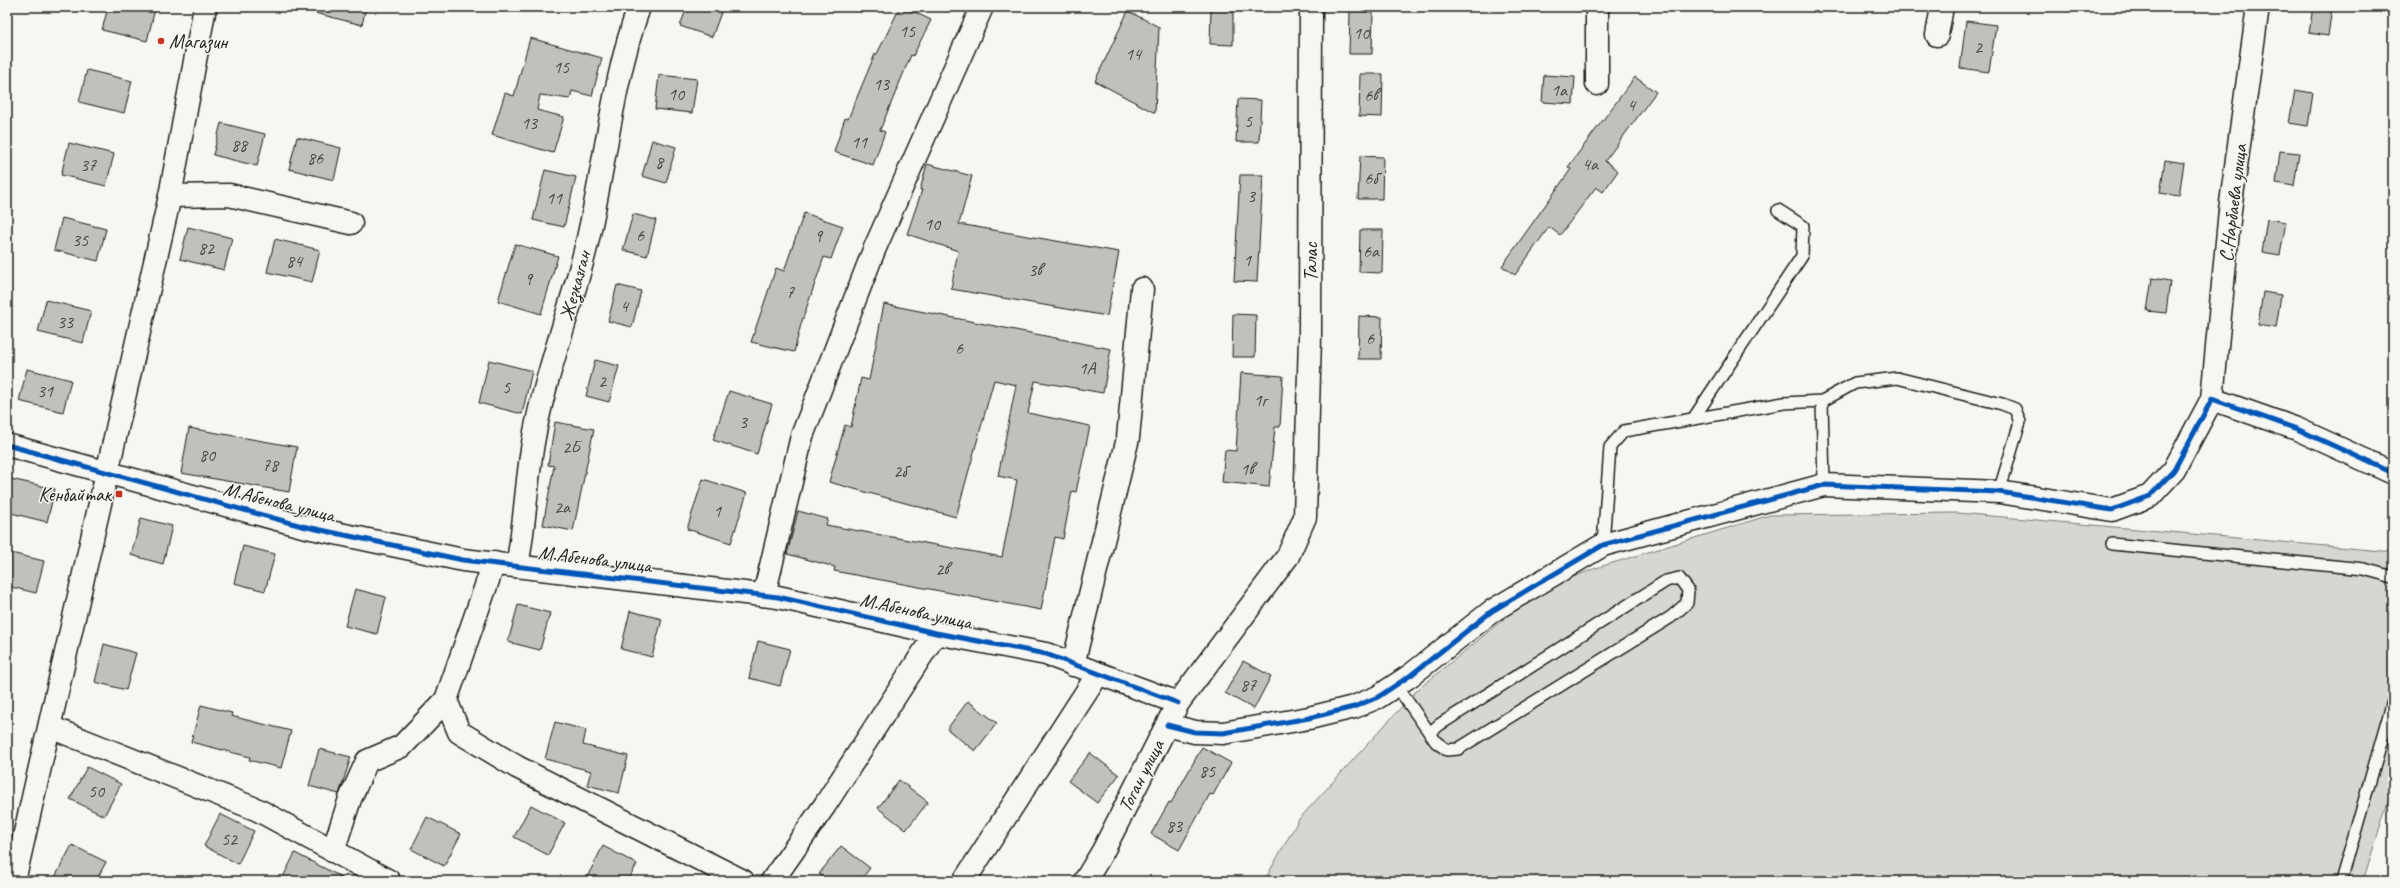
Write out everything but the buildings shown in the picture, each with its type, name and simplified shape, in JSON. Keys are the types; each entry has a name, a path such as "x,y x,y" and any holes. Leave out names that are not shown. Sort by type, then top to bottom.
{"street":[{"path":"14,881 170,196 205,7"},
{"name":"Жезказган","path":"517,566 525,527 533,443 585,251 607,131 629,36 639,7"},
{"path":"764,595 802,436 874,250 982,7"},
{"name":"Талас","path":"1305,517 1310,337 1311,7"},
{"path":"1597,7 1597,84"},
{"path":"1936,35 1942,7"},
{"name":"С.Нарбаева улица","path":"2212,399 2230,210 2258,7"},
{"path":"170,196 229,195 351,223"},
{"path":"1073,664 1128,438 1142,289"},
{"path":"1167,725 1195,732 1223,733 1272,725 1354,707 1378,697 1396,685 1492,611 1603,545 1824,485 1999,492 2112,510 2150,496 2174,470 2212,399 2297,429 2393,473"},
{"name":"М.Абенова улица","path":"7,445 107,474 302,526 463,560 764,595 936,633 1046,654 1178,703"},
{"name":"Тоган улица","path":"1085,881 1103,851 1178,703 1288,556 1305,517"},
{"path":"333,851 350,799 367,762 402,746 446,700 494,563"},
{"name":"М.Абенова улица","path":"772,881 825,805 936,633"},
{"path":"964,881 1098,674"},
{"path":"446,700 459,732 518,767 743,881"},
{"path":"50,727 258,810 389,881"}],"lane":[{"path":"1693,419 1802,256 1803,226 1778,210"},
{"path":"1603,545 1610,448 1624,431 1784,402 1822,401 1855,383 1897,378 2002,404 2015,409 2020,422 1999,492"},
{"path":"1822,401 1824,485"},
{"path":"2112,544 2364,569 2393,577"},
{"path":"1396,685 1431,732 1436,742 1447,750 1458,749 1671,617 1687,603 1688,590 1679,578 1666,580 1439,725 1431,732"},
{"path":"2342,881 2393,701"}],"shaded area":[{"path":"1958,513 2393,552 2393,786 2363,881 1264,881 1299,819 1416,691 1538,591 1596,568 1770,515"}],"cycle path":[{"path":"1167,725 1195,732 1223,733 1309,718 1354,707 1378,697 1411,675 1492,611 1603,545 1824,485 1999,492 2112,510 2150,496 2174,470 2212,399 2297,429 2393,473"},
{"path":"7,445 302,526 463,560 778,597 936,633 1046,654 1178,703"}],"place":[{"name":"Магазин","path":"161,41"},
{"name":"Кенбайтак","path":"119,494"}]}
